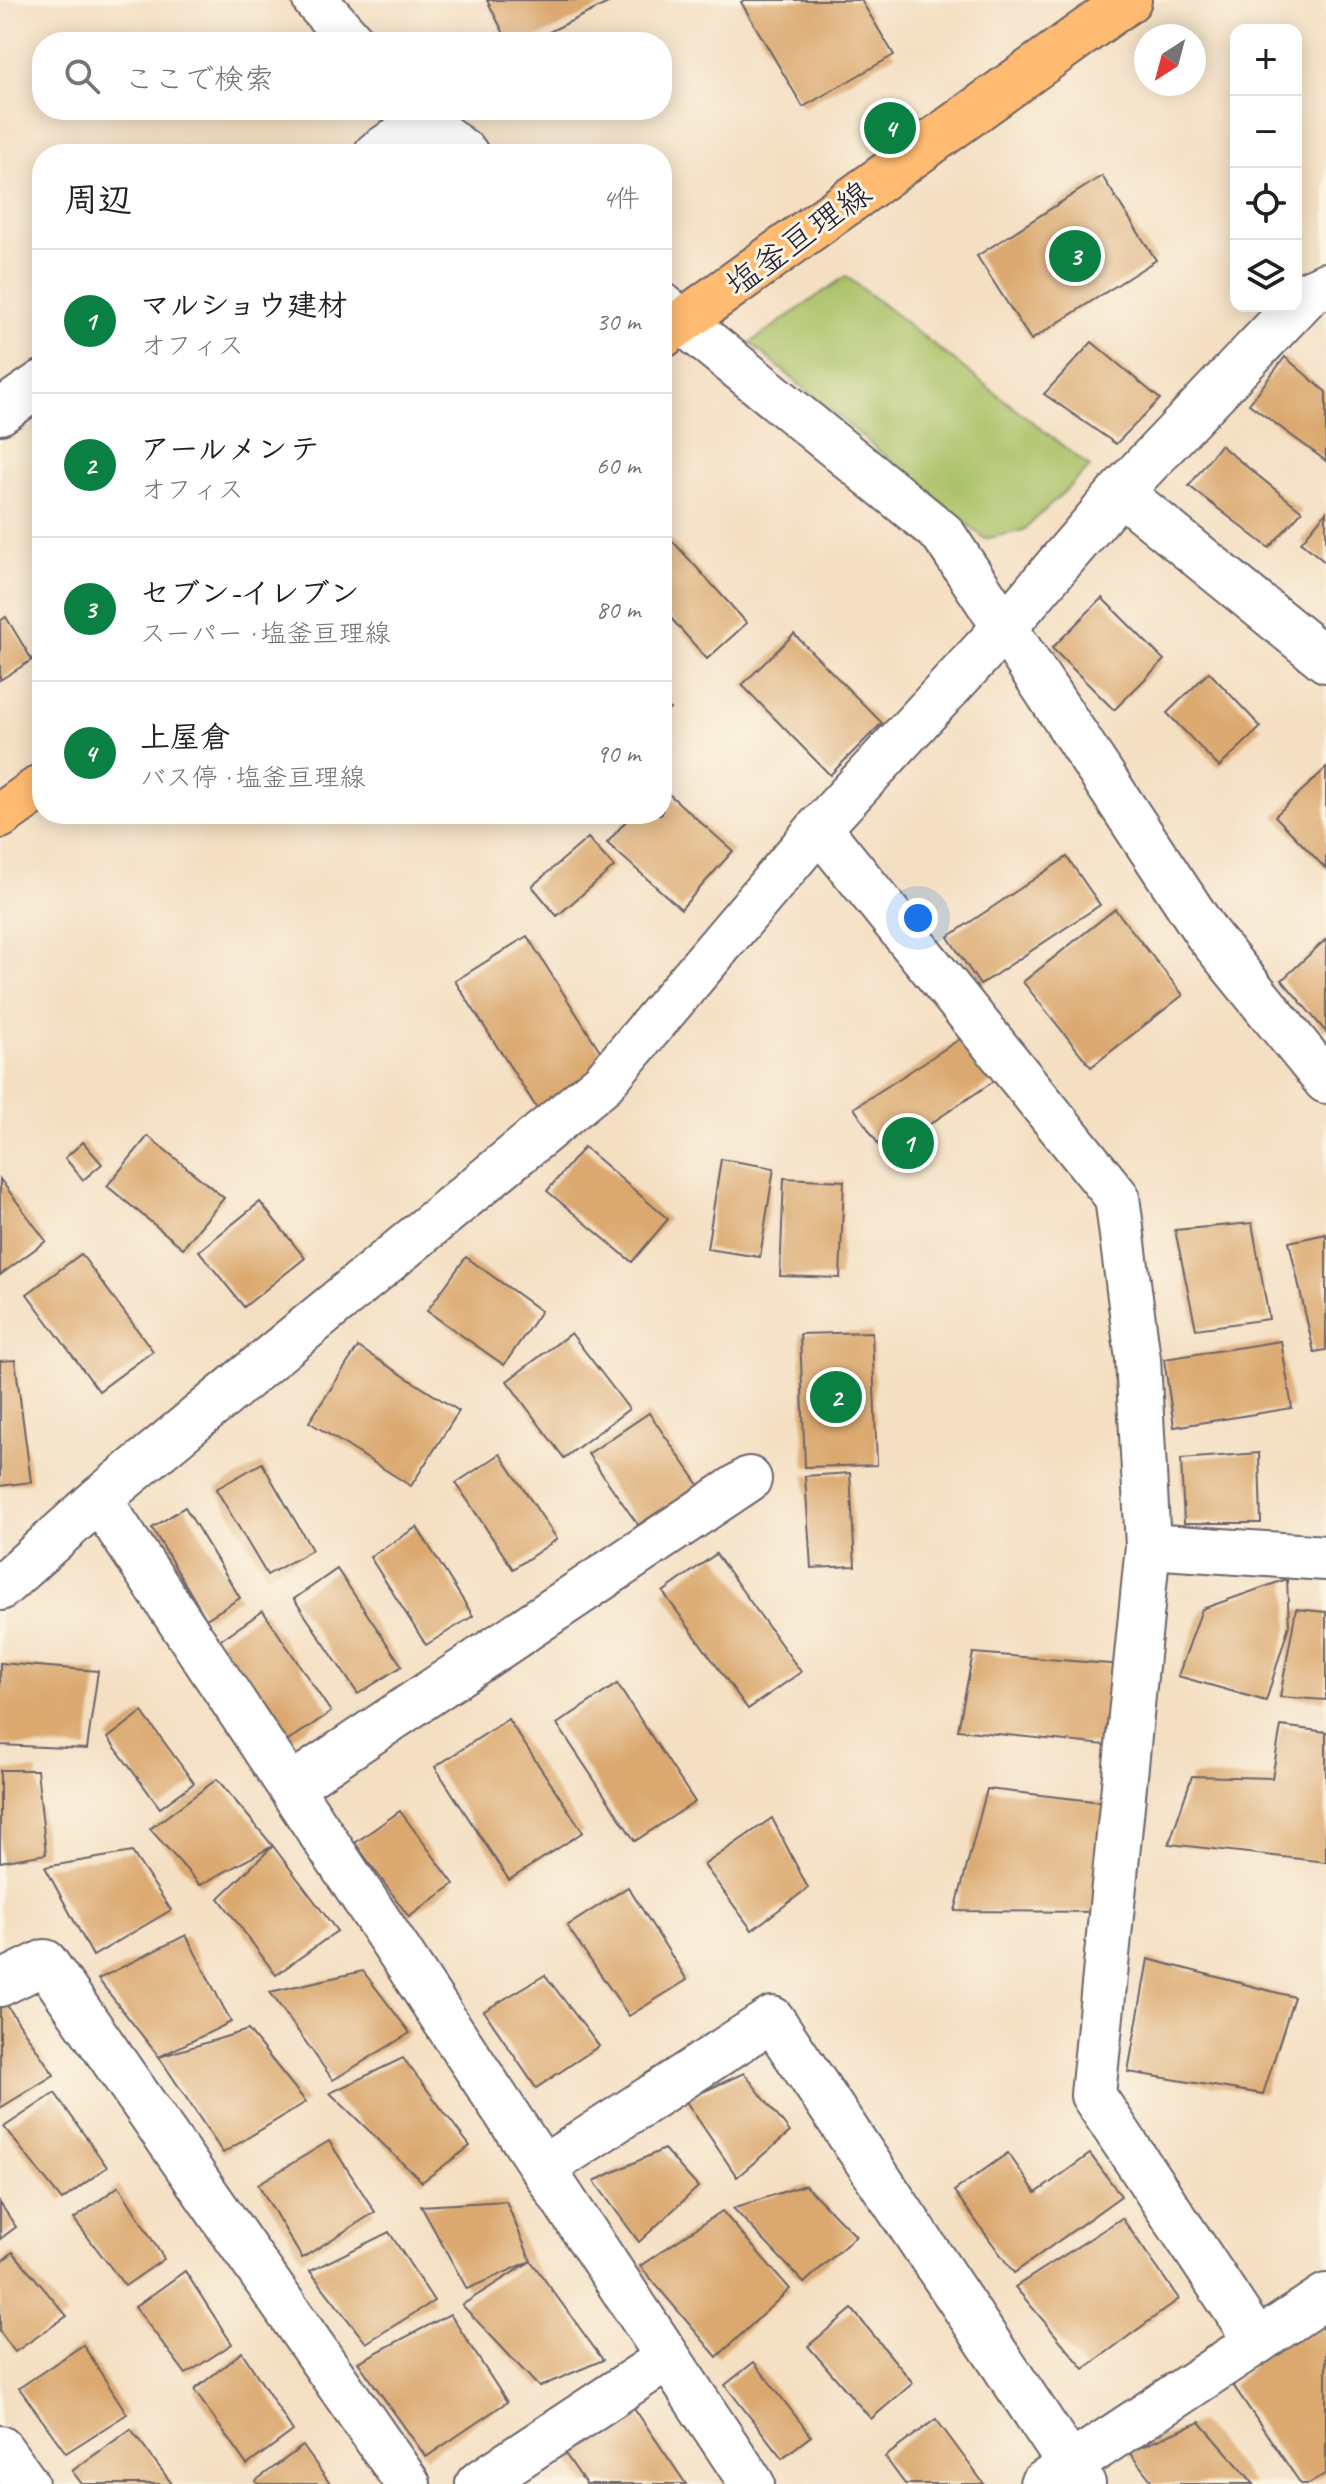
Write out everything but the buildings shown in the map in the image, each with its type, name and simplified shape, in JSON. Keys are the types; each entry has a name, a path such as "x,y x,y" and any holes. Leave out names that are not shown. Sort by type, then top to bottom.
{"main road":[{"name":"塩釜亘理線","path":"672,318 1129,0"},
{"path":"0,816 32,793"}],"street":[{"path":"315,0 343,32"},
{"path":"387,144 414,120"},
{"path":"424,120 454,144"},
{"path":"0,1588 99,1499 603,1083 819,828 1004,628 1120,492 1321,294"},
{"path":"672,322 943,534 1207,934 1326,1081"},
{"path":"0,412 32,390"},
{"path":"1120,492 1326,660"},
{"path":"819,828 1117,1197 1138,1359 1148,1546 1093,2095 1257,2342"},
{"path":"290,1787 749,1479"},
{"path":"99,1499 752,2484"},
{"path":"1148,1546 1326,1558"},
{"path":"0,1984 45,1962 408,2484"},
{"path":"543,2168 772,2019 1066,2478 1326,2296"},
{"path":"478,2484 668,2358"},
{"path":"0,2448 26,2484"}],"green space":[{"path":"846,276 1090,467 1024,530 985,539 750,343"}],"place":[{"name":"上屋倉","path":"890,128"},
{"name":"セブン-イレブン","path":"1075,256"},
{"name":"マルショウ建材","path":"908,1143"},
{"name":"アールメンテ","path":"836,1397"}]}
